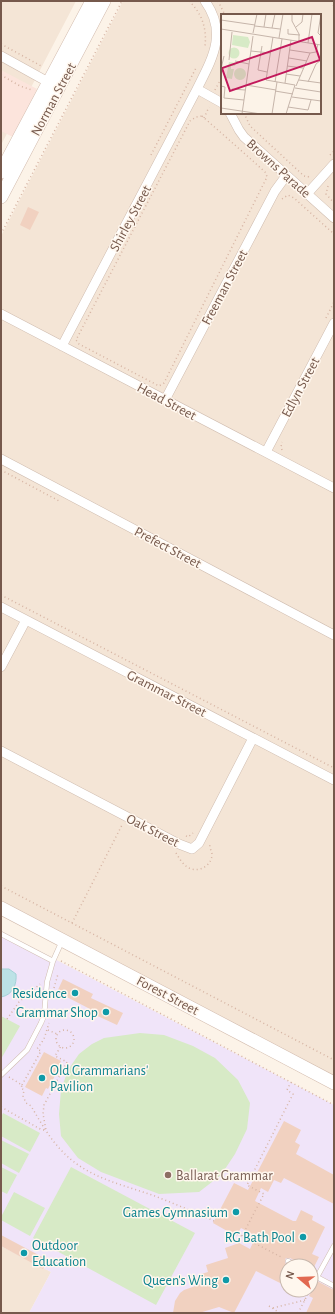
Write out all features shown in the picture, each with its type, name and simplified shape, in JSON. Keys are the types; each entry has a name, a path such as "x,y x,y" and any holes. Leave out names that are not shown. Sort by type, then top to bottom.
{"main road":[{"name":"Norman Street","path":"1,197 92,1"},
{"name":"Norman Street","path":"1,172 104,1"},
{"name":"Forest Street","path":"1,908 334,1082"}],"street":[{"path":"205,1 215,21 216,41 212,58 197,89 221,102"},
{"path":"1,56 54,84"},
{"name":"Shirley Street","path":"62,346 197,89"},
{"name":"Browns Parade","path":"231,114 244,136 286,176 334,218"},
{"path":"307,194 334,164"},
{"name":"Freeman Street","path":"165,400 275,191 286,176"},
{"name":"Head Street","path":"1,314 334,488"},
{"name":"Edlyn Street","path":"266,452 334,323"},
{"name":"Prefect Street","path":"1,459 334,635"},
{"name":"Grammar Street","path":"1,607 334,780"},
{"path":"1,667 26,620"},
{"name":"Oak Street","path":"1,751 194,852 253,738"}],"lane":[{"path":"1,934 54,959"},
{"path":"2,1073 28,1047 41,1024 44,1016 45,988 54,959 63,940"},
{"path":"319,1273 334,1246"},
{"path":"319,1278 334,1286"}],"path":[{"path":"1,234 122,1"},
{"path":"189,1 198,11 203,22 206,33 204,49"},
{"path":"218,1 224,14"},
{"path":"332,1 334,10"},
{"path":"1,44 43,68"},
{"path":"1,75 20,86 32,90"},
{"path":"244,114 250,126 304,176 308,177 312,175"},
{"path":"164,383 267,177 266,173 205,118 200,116 192,118"},
{"path":"327,186 326,194 334,203"},
{"path":"280,202 286,196 292,197 334,234"},
{"path":"1,595 334,768"},
{"path":"72,923 127,817"},
{"path":"185,836 188,837 193,832"},
{"path":"1,886 334,1060"},
{"path":"54,959 334,1105"},
{"path":"50,970 58,974"},
{"path":"7,1019 19,1002 40,983"},
{"path":"48,1030 58,1035"},
{"path":"66,1030 71,1032 73,1041 70,1046 61,1046 57,1042 58,1035 61,1031 66,1030"},
{"path":"46,1130 43,1110 44,1105 67,1062 55,1056 61,1046"},
{"path":"2,1073 22,1085 21,1088 24,1090 23,1096 25,1101 31,1106 46,1130 62,1151 80,1166 92,1174 164,1200 214,1221"},
{"path":"242,1236 264,1194 247,1185 293,1094 286,1090 291,1082"},
{"path":"1,1107 42,1130 46,1130"},
{"path":"237,1234 282,1258"},
{"path":"273,1308 305,1300"},
{"path":"298,1313 305,1300"},
{"path":"269,1306 280,1313"}],"shaded area":[{"path":"1,1 76,1 1,145"},
{"path":"123,1 334,1 334,1083 1,908 1,236"},
{"path":"1,70 37,89 13,137 1,131"},
{"name":"Ballarat Grammar","path":"1,931 334,1105 334,1313 29,1313 51,1272 1,1246"},
{"path":"1,1246 51,1272 29,1313 1,1313"}],"green space":[{"path":"1,1016 20,1026 1,1059"},
{"path":"140,1033 164,1035 193,1046 215,1058 238,1080 250,1103 247,1129 235,1154 221,1175 199,1192 159,1194 101,1172 78,1158 61,1136 59,1114 61,1090 68,1070 79,1054 92,1044 104,1038"},
{"path":"3,1113 40,1133 30,1152 1,1136 1,1117"},
{"path":"1,1140 29,1154 19,1173 1,1163"},
{"path":"1,1167 17,1175 7,1194 1,1191"},
{"path":"71,1167 195,1233 156,1305 33,1238"},
{"path":"14,1192 45,1208 30,1236 1,1220 1,1217"}],"water":[{"path":"1,969 9,969 16,974 16,978 15,985 9,994 1,997"}],"building":[{"path":"28,207 39,212 30,230 20,225"},
{"path":"63,979 93,994 91,998 123,1013 117,1025 89,1012 90,1009 57,992"},
{"name":"Old Grammarians' Pavilion","path":"44,1052 61,1061 48,1089 46,1088 42,1096 25,1087"},
{"path":"284,1121 301,1130 295,1142 300,1145 296,1154 334,1175 334,1204 284,1178 281,1183 274,1180 268,1192 261,1188 255,1201 293,1221 296,1221 301,1210 313,1216 312,1220 325,1227 312,1254 318,1258 279,1258 279,1282 256,1271 234,1313 219,1307 199,1313 173,1313 175,1301 180,1293 201,1284 198,1275 208,1272 206,1265 228,1258 225,1248 239,1243 250,1249 256,1236 241,1228 236,1236 213,1223 234,1183 248,1190"},
{"name":"Outdoor Education","path":"1,1235 48,1260 43,1269 1,1246"},
{"path":"319,1282 334,1290 334,1313 306,1313 313,1298 319,1298"}],"place":[{"name":"Residence","path":"75,993"},
{"name":"Grammar Shop","path":"106,1012"},
{"name":"Old Grammarians' Pavilion","path":"42,1078"},
{"name":"Ballarat Grammar","path":"168,1175"},
{"name":"Games Gymnasium","path":"236,1212"},
{"name":"RG Bath Pool","path":"303,1237"},
{"name":"Outdoor Education","path":"24,1253"},
{"name":"Queen's Wing","path":"226,1280"}]}
